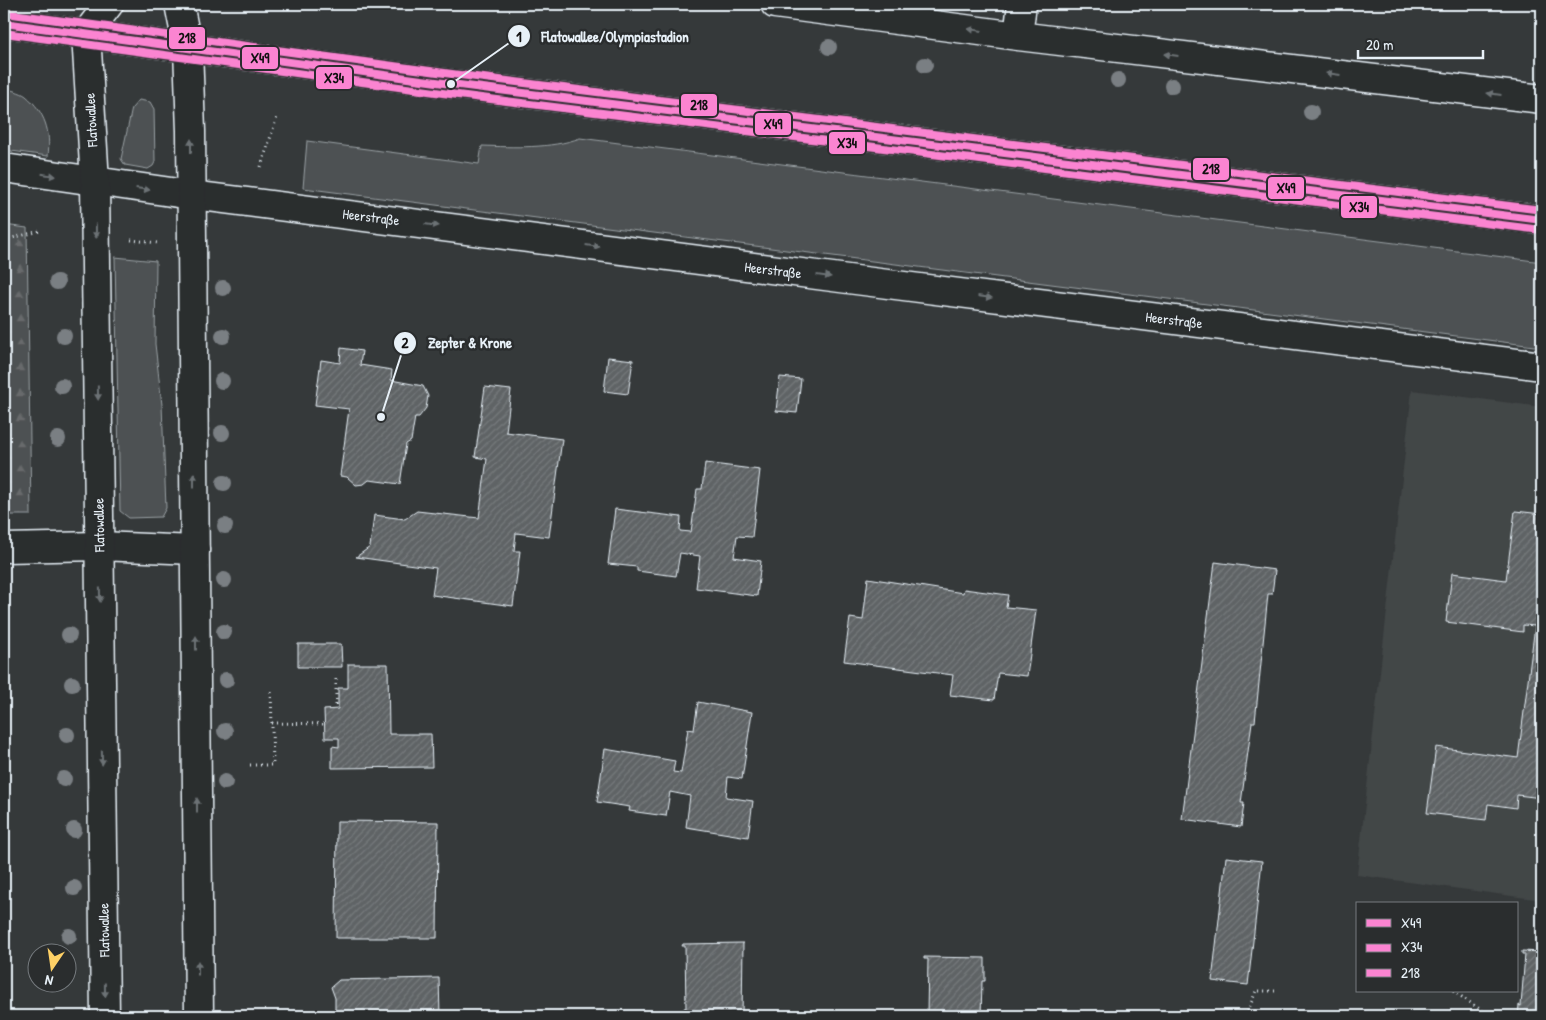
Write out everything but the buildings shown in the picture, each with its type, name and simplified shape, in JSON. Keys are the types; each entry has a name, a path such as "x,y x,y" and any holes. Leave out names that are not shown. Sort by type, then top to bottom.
{"main road":[{"path":"86,34 109,4"},
{"path":"179,4 188,48 192,195 199,1016"},
{"path":"775,4 1018,36 1542,99"},
{"path":"1018,36 1022,4"},
{"path":"4,23 470,87 1542,220"},
{"name":"Flatowallee","path":"86,34 95,182 105,1016"},
{"name":"Heerstraße","path":"4,168 192,195 1542,366"},
{"path":"4,548 100,546 195,550"}],"path":[{"path":"260,173 277,117"},
{"path":"4,240 40,231"},
{"path":"126,240 159,243"},
{"path":"336,679 336,709"},
{"path":"250,765 272,766 272,689"},
{"path":"272,723 324,724"},
{"path":"1246,1016 1256,991 1275,991"},
{"path":"1454,992 1490,1016"},
{"path":"655,1016 656,1014 673,1014"}],"shaded area":[{"path":"1412,390 1542,407 1542,900 1357,875"}],"green space":[{"path":"4,88 24,95 38,109 47,131 48,156 4,150"},
{"path":"139,100 150,102 154,109 155,162 148,169 125,165 121,159 132,108"},
{"path":"580,138 1542,262 1542,347 303,188 307,141 479,164 482,146 544,146"},
{"path":"4,225 27,228 31,515 4,515"},
{"path":"115,257 156,261 155,344 162,405 166,508 161,517 129,518 120,511"}],"transit line":[{"name":"218","path":"5,13 452,74 1542,210"},
{"name":"X49","path":"4,23 451,84 1542,220"},
{"name":"X34","path":"4,33 450,94 1541,230"}],"place":[{"name":"Flatowallee/Olympiastadion","path":"451,84"},
{"name":"Zepter & Krone","path":"381,417"}]}
